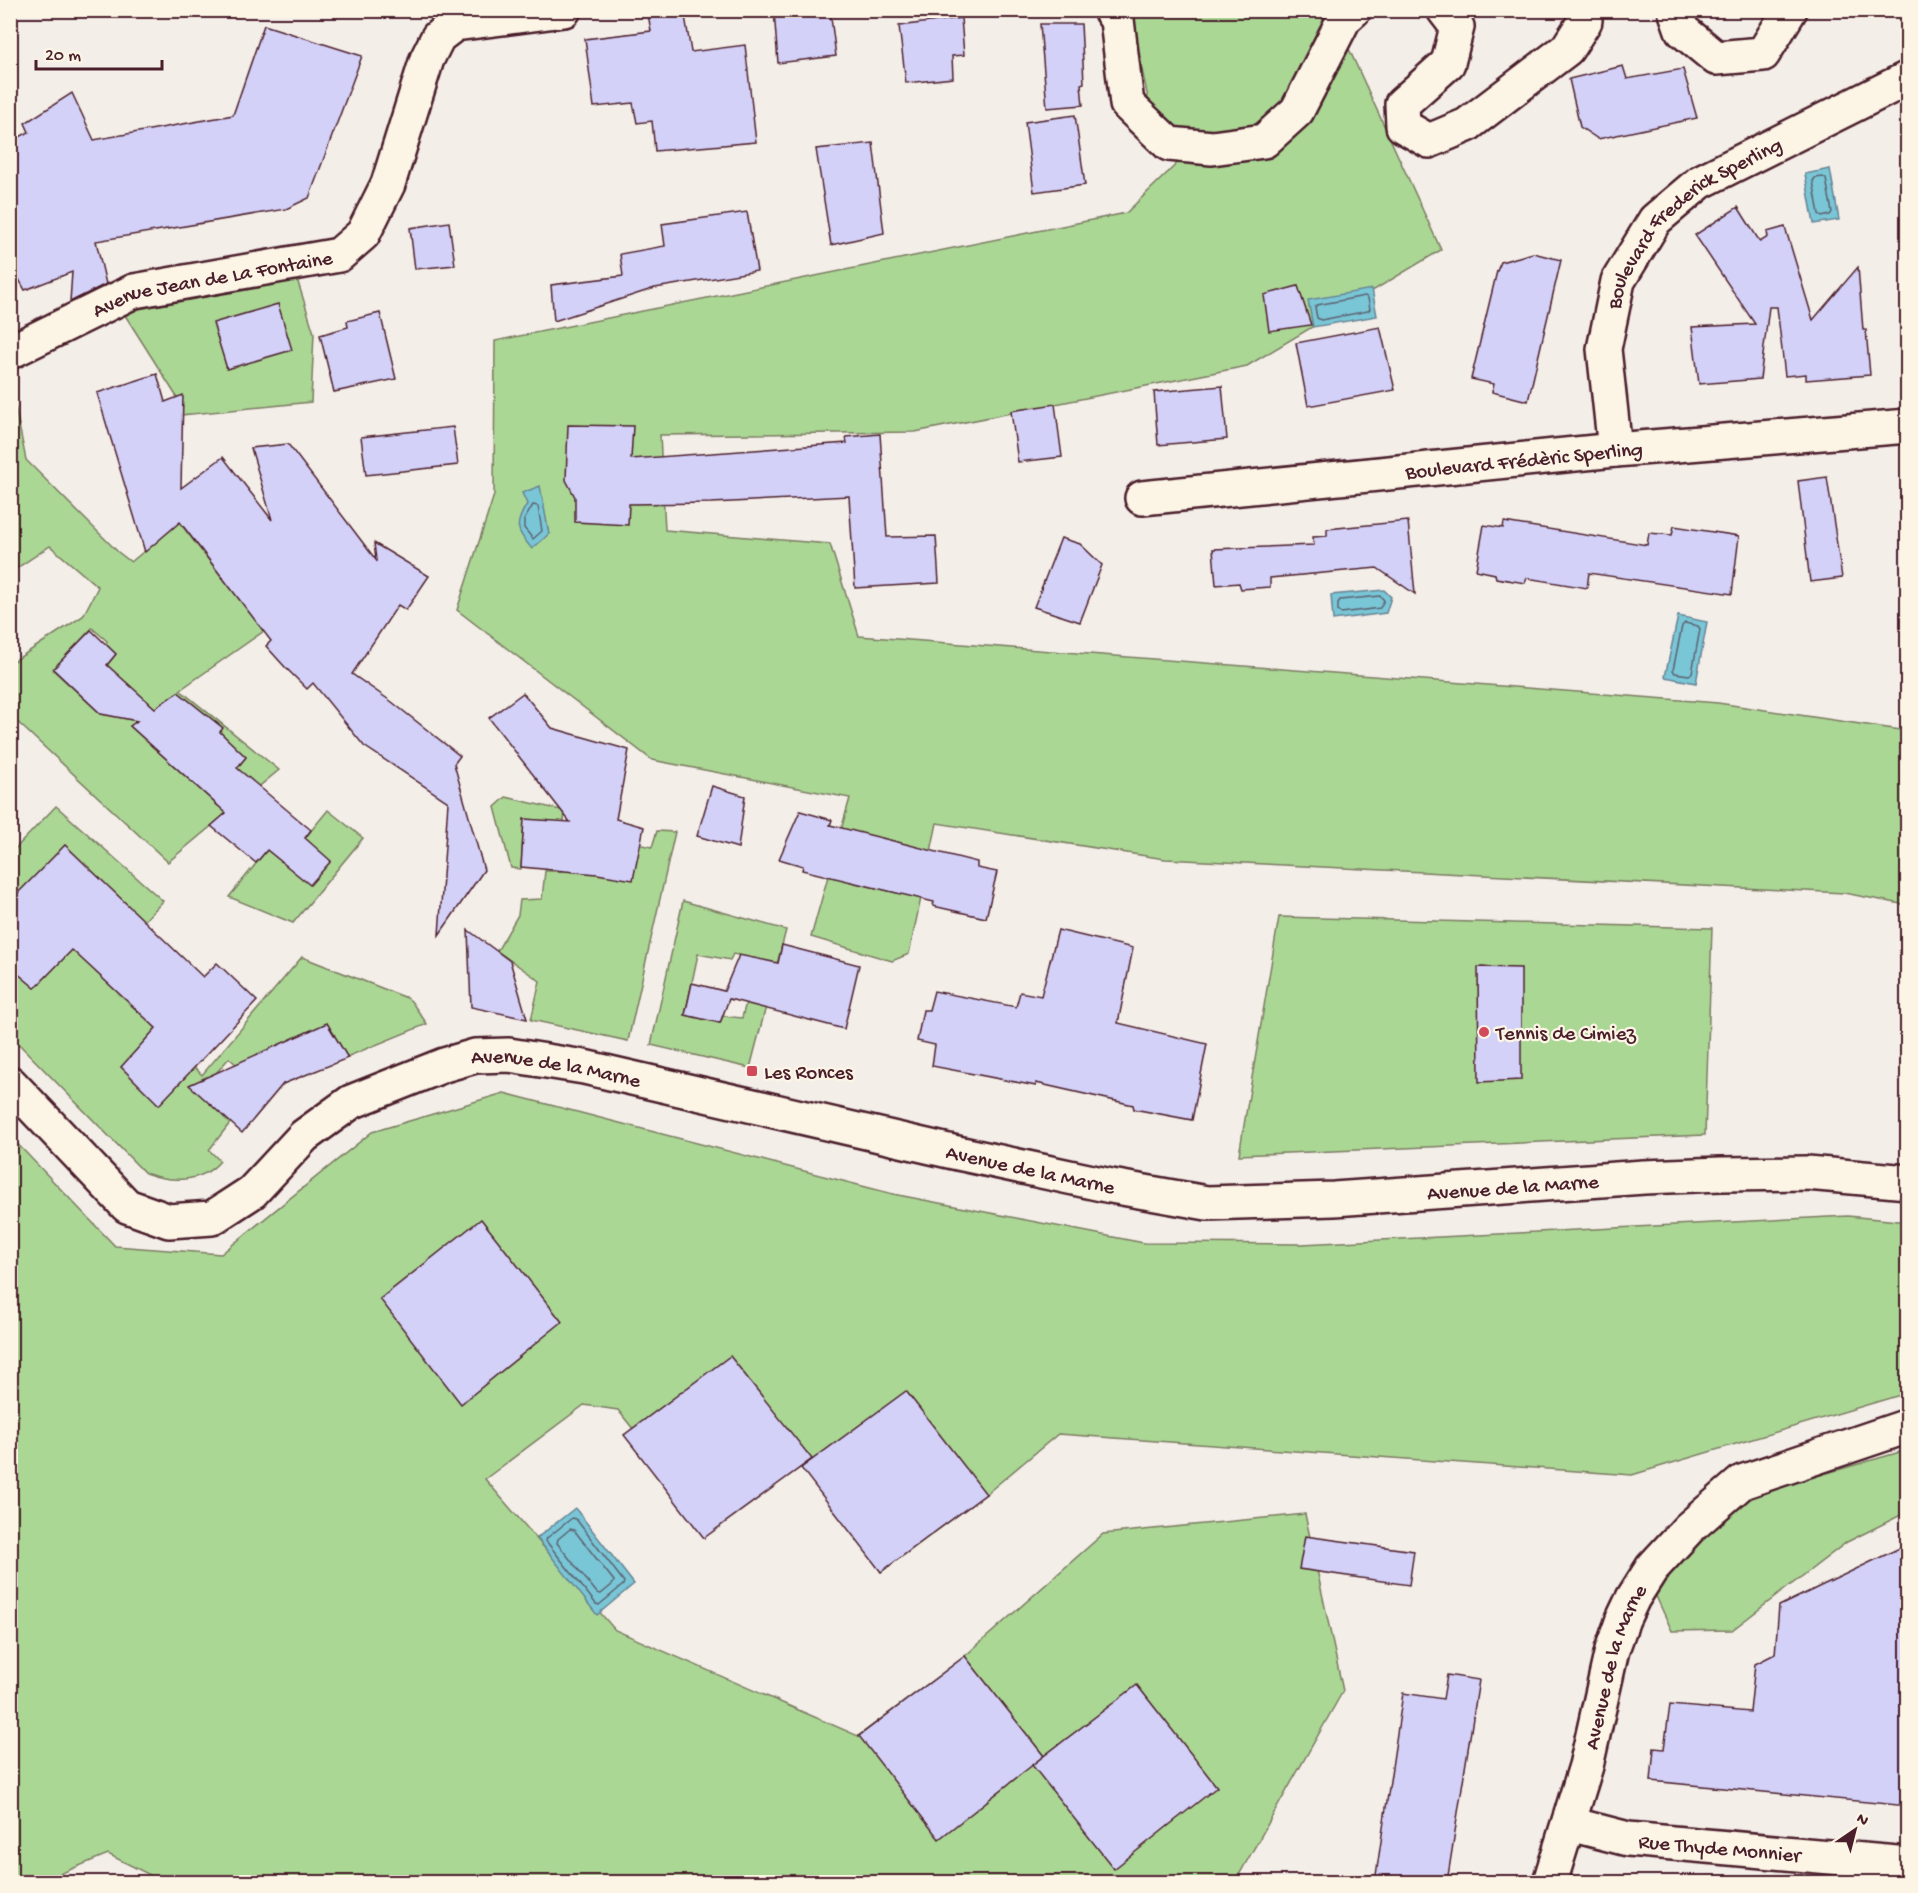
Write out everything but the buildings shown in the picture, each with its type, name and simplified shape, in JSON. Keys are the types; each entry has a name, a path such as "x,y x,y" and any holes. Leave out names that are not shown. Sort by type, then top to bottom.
{"street":[{"name":"Avenue Jean de La Fontaine","path":"10,352 134,291 339,255 363,234 388,184 427,59 438,37 455,24 564,10"},
{"path":"1110,10 1117,20 1127,104 1169,144 1212,148 1264,141 1297,111 1344,19 1354,10"},
{"path":"1444,10 1457,27 1448,63 1402,104 1402,126 1428,141 1467,125 1567,49 1585,21 1584,10"},
{"path":"1675,10 1682,30 1716,58 1763,54 1790,10"},
{"name":"Boulevard Frederick Sperling","path":"1615,450 1604,349 1618,281 1655,220 1700,182 1908,78"},
{"name":"Boulevard Frédèric Sperling","path":"1142,498 1615,450 1908,426"},
{"name":"Avenue de la Marne","path":"10,1083 127,1206 169,1221 212,1218 252,1192 304,1136 351,1102 444,1065 475,1056 509,1054 584,1067 998,1162 1207,1203 1334,1199 1688,1175 1807,1173 1908,1182"},
{"name":"Avenue de la Marne","path":"1550,1882 1570,1824 1586,1766 1612,1650 1623,1618 1652,1568 1689,1528 1742,1482 1908,1426"},
{"name":"Rue Thyde Monnier","path":"1570,1824 1628,1839 1908,1864"}],"green space":[{"path":"1130,11 1337,11 1333,14 1441,250 1247,366 915,432 660,435 665,530 830,544 859,636 1718,703 1907,731 1907,905 1844,893 1165,859 937,823 909,954 892,961 811,937 850,798 652,760 457,610 494,495 495,341 1126,213 1197,144 1152,118","holes":["882,838 913,846 902,894 850,882 860,839"]},
{"path":"297,279 314,333 311,402 182,415 182,405 123,312"},
{"path":"10,381 26,460 118,552 131,562 179,522 264,631 180,690 279,770 168,862 11,716 11,663 83,616 98,587 50,546 11,572 11,548 14,545 10,540","holes":["92,628 107,641 106,644 116,654 107,665 132,688 114,716 101,714 53,670","178,692 246,757 237,768 245,776 218,806 130,726"]},
{"path":"506,797 565,811 564,822 524,819 521,869 511,868 495,807"},
{"path":"56,806 163,901 96,972 202,1075 302,957 407,998 427,1024 283,1083 261,1086 229,1058 199,1093 230,1123 209,1150 220,1161 204,1174 185,1179 165,1178 145,1173 11,1036 10,966 35,988 121,899 65,845 11,901 11,853"},
{"path":"328,810 363,838 293,923 229,897 267,850 310,884 305,838"},
{"path":"657,831 675,832 628,1041 531,1020 540,981 497,951 518,915 520,900 542,899 545,871 563,871 605,837 652,847"},
{"path":"683,901 786,930 750,1068 651,1045","holes":["698,954 730,960 733,954 757,959 742,1018 723,1016 720,1023 685,1015"]},
{"name":"Tennis de Cimiez","path":"1279,917 1712,928 1705,1135 1239,1155"},
{"path":"504,1093 893,1194 1144,1243 1302,1244 1848,1216 1907,1222 1907,1393 1632,1475 1058,1434 986,1494 881,1572 805,1465 708,1523 618,1410 584,1405 485,1479 615,1630 858,1736 965,1656 1103,1534 1305,1514 1343,1691 1235,1882 164,1882 108,1854 40,1882 11,1882 10,1136 115,1246 221,1254 372,1132"},
{"path":"1907,1450 1907,1512 1847,1542 1732,1630 1672,1631 1649,1581 1751,1495"}],"water":[{"path":"1830,169 1839,220 1814,224 1805,174"},
{"path":"1372,289 1377,316 1313,327 1308,300"},
{"path":"540,486 549,534 532,549 520,532 518,523 527,504 522,493"},
{"path":"1384,590 1391,597 1386,613 1333,620 1331,595"},
{"path":"1678,616 1707,622 1696,683 1665,677"},
{"path":"575,1508 634,1584 597,1615 537,1538"}],"place":[{"name":"Tennis de Cimiez","path":"1484,1032"},
{"name":"Les Ronces","path":"752,1071"}]}
